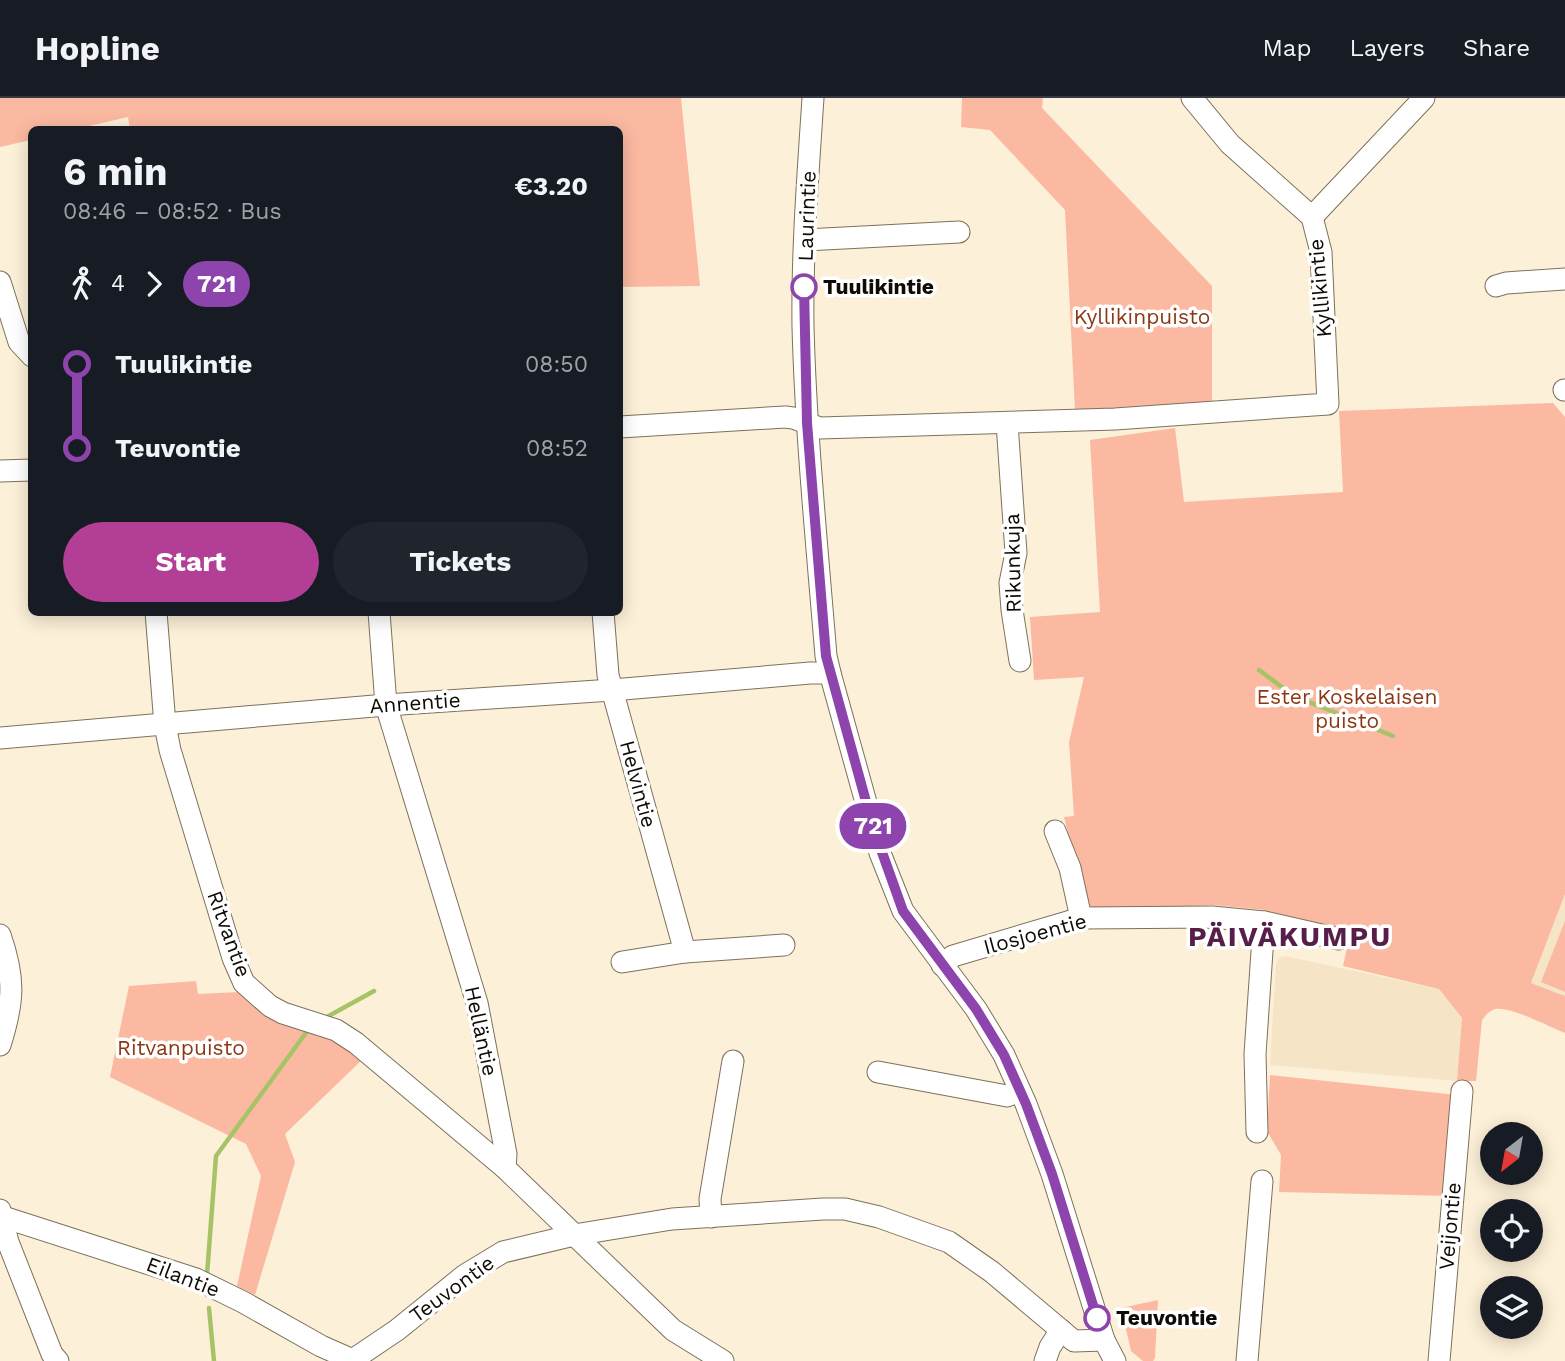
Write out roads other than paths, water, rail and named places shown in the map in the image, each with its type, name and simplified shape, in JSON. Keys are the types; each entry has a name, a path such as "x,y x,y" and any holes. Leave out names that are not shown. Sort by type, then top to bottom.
{"street":[{"name":"Laurintie","path":"813,98 803,324 807,423 826,656 830,673 880,853 903,911 976,1009 1004,1055 1052,1174 1104,1340 1115,1361"},
{"name":"Kyllikintie","path":"1007,423 1115,419 1328,404 1321,252 1312,217 1230,144 1192,98"},
{"path":"1312,217 1424,98"},
{"path":"805,240 959,232"},
{"path":"1496,286 1533,279 1565,279"},
{"path":"0,282 19,342 28,352"},
{"path":"623,427 785,417 820,428 1007,423"},
{"name":"Rikunkuja","path":"1007,423 1016,553 1010,583 1020,661"},
{"path":"0,471 28,470"},
{"name":"Ritvantie","path":"156,616 165,725 170,750 229,945 244,983 270,1006 335,1030 356,1043 505,1168"},
{"name":"Helläntie","path":"379,616 386,705 477,1003 506,1154 505,1168"},
{"name":"Helvintie","path":"603,616 608,675 685,952"},
{"name":"Annentie","path":"0,738 386,705 830,673"},
{"path":"1055,831 1070,868 1081,918"},
{"name":"Ilosjoentie","path":"942,965 953,956 1081,918 1212,917 1264,922 1339,939"},
{"path":"1257,1132 1255,1054 1264,922"},
{"path":"0,935 13,988 10,1013 0,1045"},
{"path":"622,962 685,952 784,946"},
{"path":"711,1217 710,1199 733,1061"},
{"path":"878,1072 1007,1097 1020,1091"},
{"name":"Veijontie","path":"1439,1361 1462,1091"},
{"path":"505,1168 673,1330 723,1361"},
{"path":"1247,1361 1262,1181"},
{"name":"Teuvontie","path":"355,1360 483,1263 503,1252 574,1235 672,1219 823,1209 845,1209 879,1217 949,1242 992,1272 1074,1341 1104,1340"},
{"path":"1,1214 8,1242 29,1298 52,1354 58,1361"},
{"name":"Eilantie","path":"1,1214 196,1279 243,1301 321,1346 355,1360"},
{"path":"1045,1361 1061,1330"}],"waterway":[{"path":"1259,670 1294,696 1393,736"},
{"path":"325,1018 374,991"},
{"path":"207,1275 216,1156 308,1030"},
{"path":"209,1308 214,1361"}],"place":[{"name":"Tuulikintie","path":"804,287"},
{"name":"Teuvontie","path":"1097,1318"}],"district":[{"name":"PÄIVÄKUMPU","path":"1290,936"}],"park label":[{"name":"Kyllikinpuisto","path":"1142,317"},
{"name":"Ester Koskelaisen puisto","path":"1347,709"},
{"name":"Ritvanpuisto","path":"181,1048"}]}
